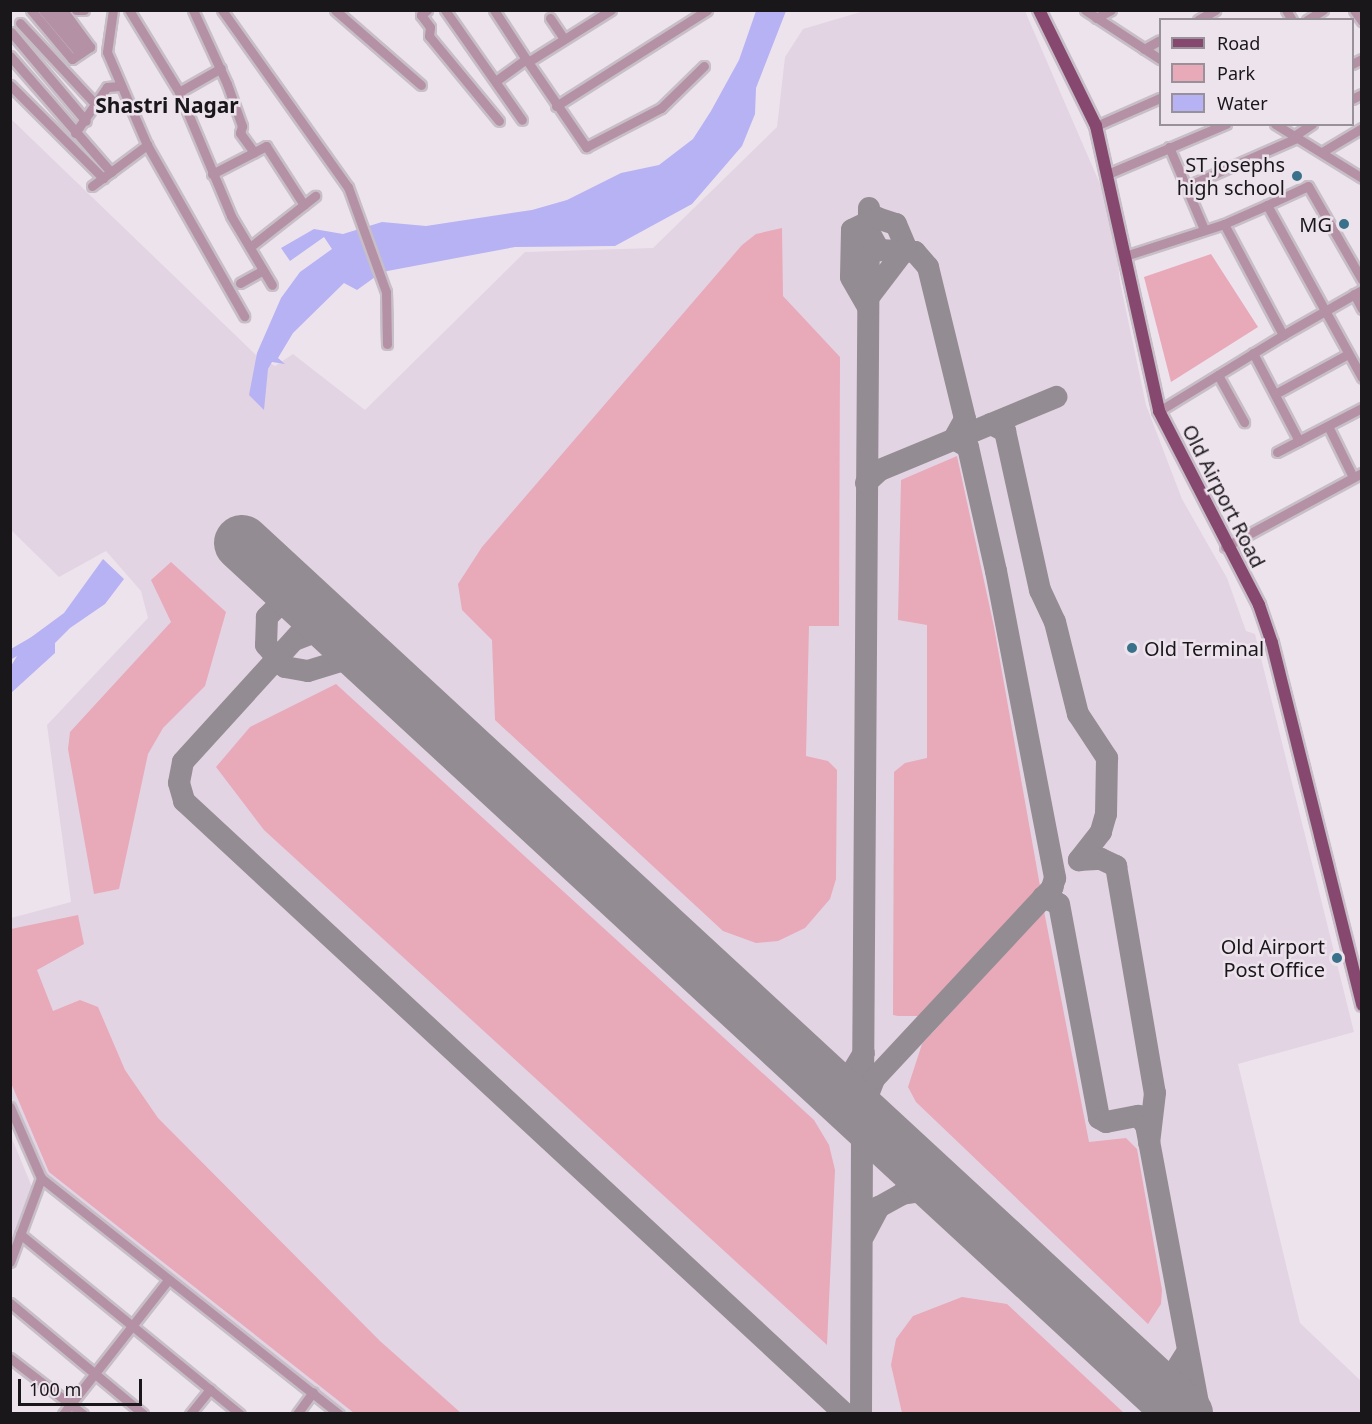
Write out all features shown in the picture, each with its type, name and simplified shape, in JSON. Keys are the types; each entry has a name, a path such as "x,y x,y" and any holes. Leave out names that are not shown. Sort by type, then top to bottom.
{"main road":[{"name":"Old Airport Road","path":"1039,10 1096,126 1110,172 1159,411 1225,547 1258,605 1272,642 1362,1005"}],"street":[{"path":"63,10 90,47 72,59 30,10 11,32 86,121"},
{"path":"44,10 84,53"},
{"path":"54,10 84,53"},
{"path":"76,10 84,10"},
{"path":"113,10 107,52 119,86 147,146 244,316"},
{"path":"129,10 179,92 212,174 272,285"},
{"path":"193,10 221,68 242,126 240,133 254,152"},
{"path":"222,10 348,187 355,220 386,292 387,344"},
{"path":"427,10 421,15 429,36 499,121"},
{"path":"445,10 522,120"},
{"path":"494,10 556,106 586,147 661,108 704,66"},
{"path":"496,81 610,10"},
{"path":"556,106 706,10"},
{"path":"1085,10 1159,58"},
{"path":"1096,18 1111,10"},
{"path":"1201,18 1215,10"},
{"path":"1310,18 1323,10"},
{"path":"1354,10 1362,21"},
{"path":"337,11 421,85"},
{"path":"550,18 564,39"},
{"path":"20,23 97,106"},
{"path":"1144,49 1159,41"},
{"path":"10,56 107,175"},
{"path":"179,92 221,68"},
{"path":"10,85 107,175"},
{"path":"75,133 97,106 107,87 119,86"},
{"path":"1096,126 1159,99"},
{"path":"1110,172 1221,126"},
{"path":"1278,126 1362,178"},
{"path":"1187,186 1296,137 1310,126"},
{"path":"1322,152 1362,128"},
{"path":"92,186 147,146"},
{"path":"212,174 266,146 304,205"},
{"path":"1169,147 1204,229"},
{"path":"1128,255 1224,224 1308,186 1362,280"},
{"path":"250,247 315,196"},
{"path":"1267,205 1323,311 1348,354 1359,366 1362,378"},
{"path":"1224,224 1283,335"},
{"path":"240,283 263,270"},
{"path":"1159,411 1358,292 1362,309"},
{"path":"1253,353 1299,441"},
{"path":"1275,394 1348,354"},
{"path":"1218,375 1244,422"},
{"path":"1277,452 1362,408"},
{"path":"1225,547 1357,475 1328,426"},
{"path":"10,1107 41,1178 339,1413"},
{"path":"10,1262 41,1178"},
{"path":"20,1234 240,1413"},
{"path":"63,1413 168,1280"},
{"path":"10,1303 142,1413"},
{"path":"10,1358 83,1413"},
{"path":"190,1413 210,1389"},
{"path":"297,1413 313,1392"}],"shaded area":[{"path":"864,11 1025,11 1107,200 1120,241 1116,244 1120,282 1146,405 1182,499 1227,578 1246,631 1255,634 1354,1032 1238,1064 1300,1323 1361,1381 1361,1413 346,1413 44,1174 11,1096 11,918 71,902 47,725 148,618 141,591 106,551 59,577 11,530 10,118 256,355 275,366 293,354 365,410 525,252 653,248 777,127 785,57 803,29"},
{"path":"10,1134 32,1187 11,1247 10,1247"}],"green space":[{"path":"782,228 783,296 840,357 839,626 809,626 806,756 828,761 837,770 836,879 830,899 805,928 778,941 756,943 723,931 495,720 492,640 462,610 458,584 482,547 742,245 756,234"},
{"path":"1211,254 1258,327 1171,382 1144,277"},
{"path":"957,456 994,627 1040,886 918,1016 898,1016 893,1015 894,772 905,763 927,758 927,625 898,620 901,480"},
{"path":"171,562 226,612 205,686 163,728 148,754 119,889 94,894 68,749 70,732 171,622 151,580"},
{"path":"336,684 814,1120 829,1145 835,1170 827,1345 264,830 216,767 250,727"},
{"path":"1044,911 1089,1142 1126,1138 1137,1149 1162,1290 1161,1304 1148,1324 916,1102 908,1087 922,1044"},
{"path":"78,915 84,944 37,970 53,1011 80,1000 98,1007 125,1070 158,1118 380,1341 461,1413 354,1413 49,1172 11,1083 11,929"},
{"path":"962,1297 1007,1304 1124,1413 902,1413 891,1365 896,1339 913,1316"}],"water":[{"path":"756,11 786,11 756,88 755,114 742,146 692,204 615,246 515,247 382,272 357,290 344,283 293,333 278,358 285,364 272,362 268,369 264,410 249,395 257,353 281,298 300,272 332,249 324,237 290,261 281,248 314,229 343,234 382,222 426,226 532,210 567,200 621,173 659,165 693,139 711,111 739,60"},
{"path":"103,559 124,579 105,604 70,628 55,643 55,653 11,693 11,666 26,641 64,613"}],"waterway":[{"path":"10,654 34,640"}],"taxiway":[{"path":"869,208 863,1086 873,1129"},
{"path":"868,298 906,248 896,224 877,218 852,230 851,277 868,307"},
{"path":"869,232 879,250 915,252 928,267 965,419 954,439"},
{"path":"866,483 880,470 1056,397"},
{"path":"991,424 1005,431 1040,590 1055,622 1078,714 1107,758 1106,814 1101,832 1079,860 1101,859 1116,866 1155,1093 1149,1143"},
{"path":"954,439 968,447 996,571 1055,878 1052,888"},
{"path":"298,593 305,612 302,631 183,762 179,783 184,801 845,1414"},
{"path":"377,667 319,597 288,596 267,617 266,645 285,667 308,671 347,659 380,671"},
{"path":"297,639 320,630 343,635"},
{"path":"866,1100 874,1079 1053,887"},
{"path":"1043,897 1059,904 1099,1118 1106,1122 1138,1116 1146,1125 1200,1414"},
{"path":"814,1074 850,1076 864,1053"},
{"path":"855,1112 862,1132 861,1414"},
{"path":"864,1235 879,1207 902,1194 932,1189 947,1197"},
{"path":"1149,1380 1169,1381 1185,1355"}],"runway":[{"path":"242,543 1185,1414"}],"place":[{"name":"ST josephs high school","path":"1297,176"},
{"name":"MG","path":"1344,224"},
{"name":"Old Terminal","path":"1132,648"},
{"name":"Old Airport Post Office","path":"1337,958"}],"district":[{"name":"Shastri Nagar","path":"167,105"}]}
